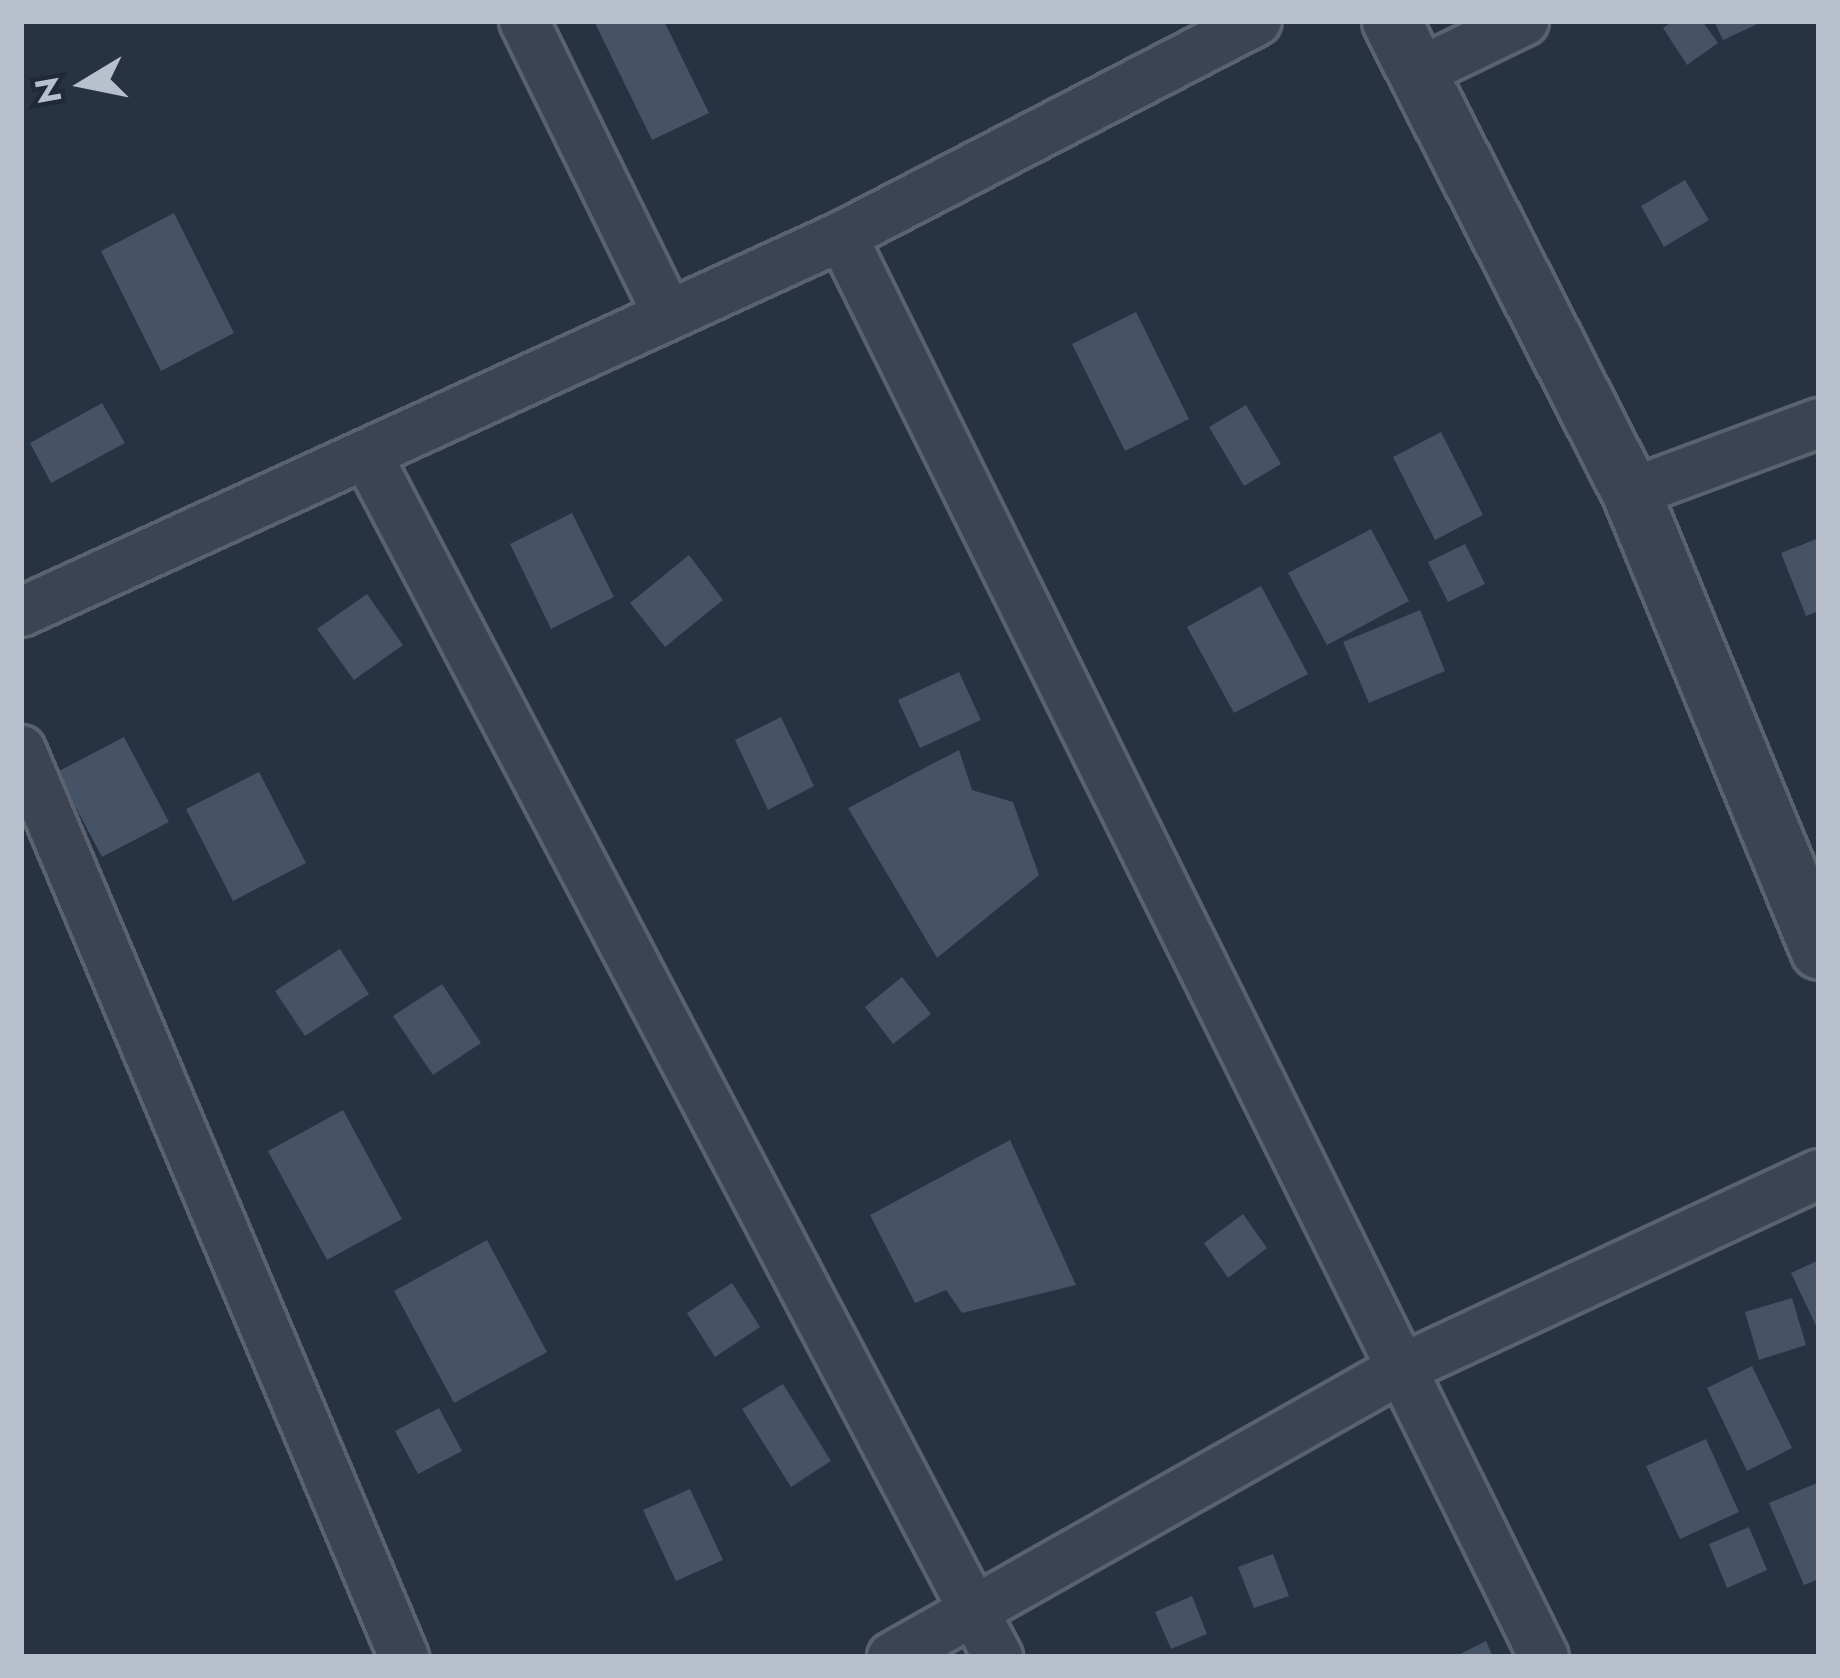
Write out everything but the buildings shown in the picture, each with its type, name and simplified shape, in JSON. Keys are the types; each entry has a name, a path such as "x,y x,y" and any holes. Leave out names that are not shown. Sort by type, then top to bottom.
{"street":[{"path":"524,21 668,315"},
{"path":"21,612 842,236 1257,21"},
{"path":"1391,21 1631,493 1819,950"},
{"path":"1417,73 1524,21"},
{"path":"842,236 1544,1657"},
{"path":"1631,493 1819,423"},
{"path":"367,455 988,1636"},
{"path":"21,749 404,1657"},
{"path":"892,1657 988,1636 1401,1369 1819,1174"}]}
